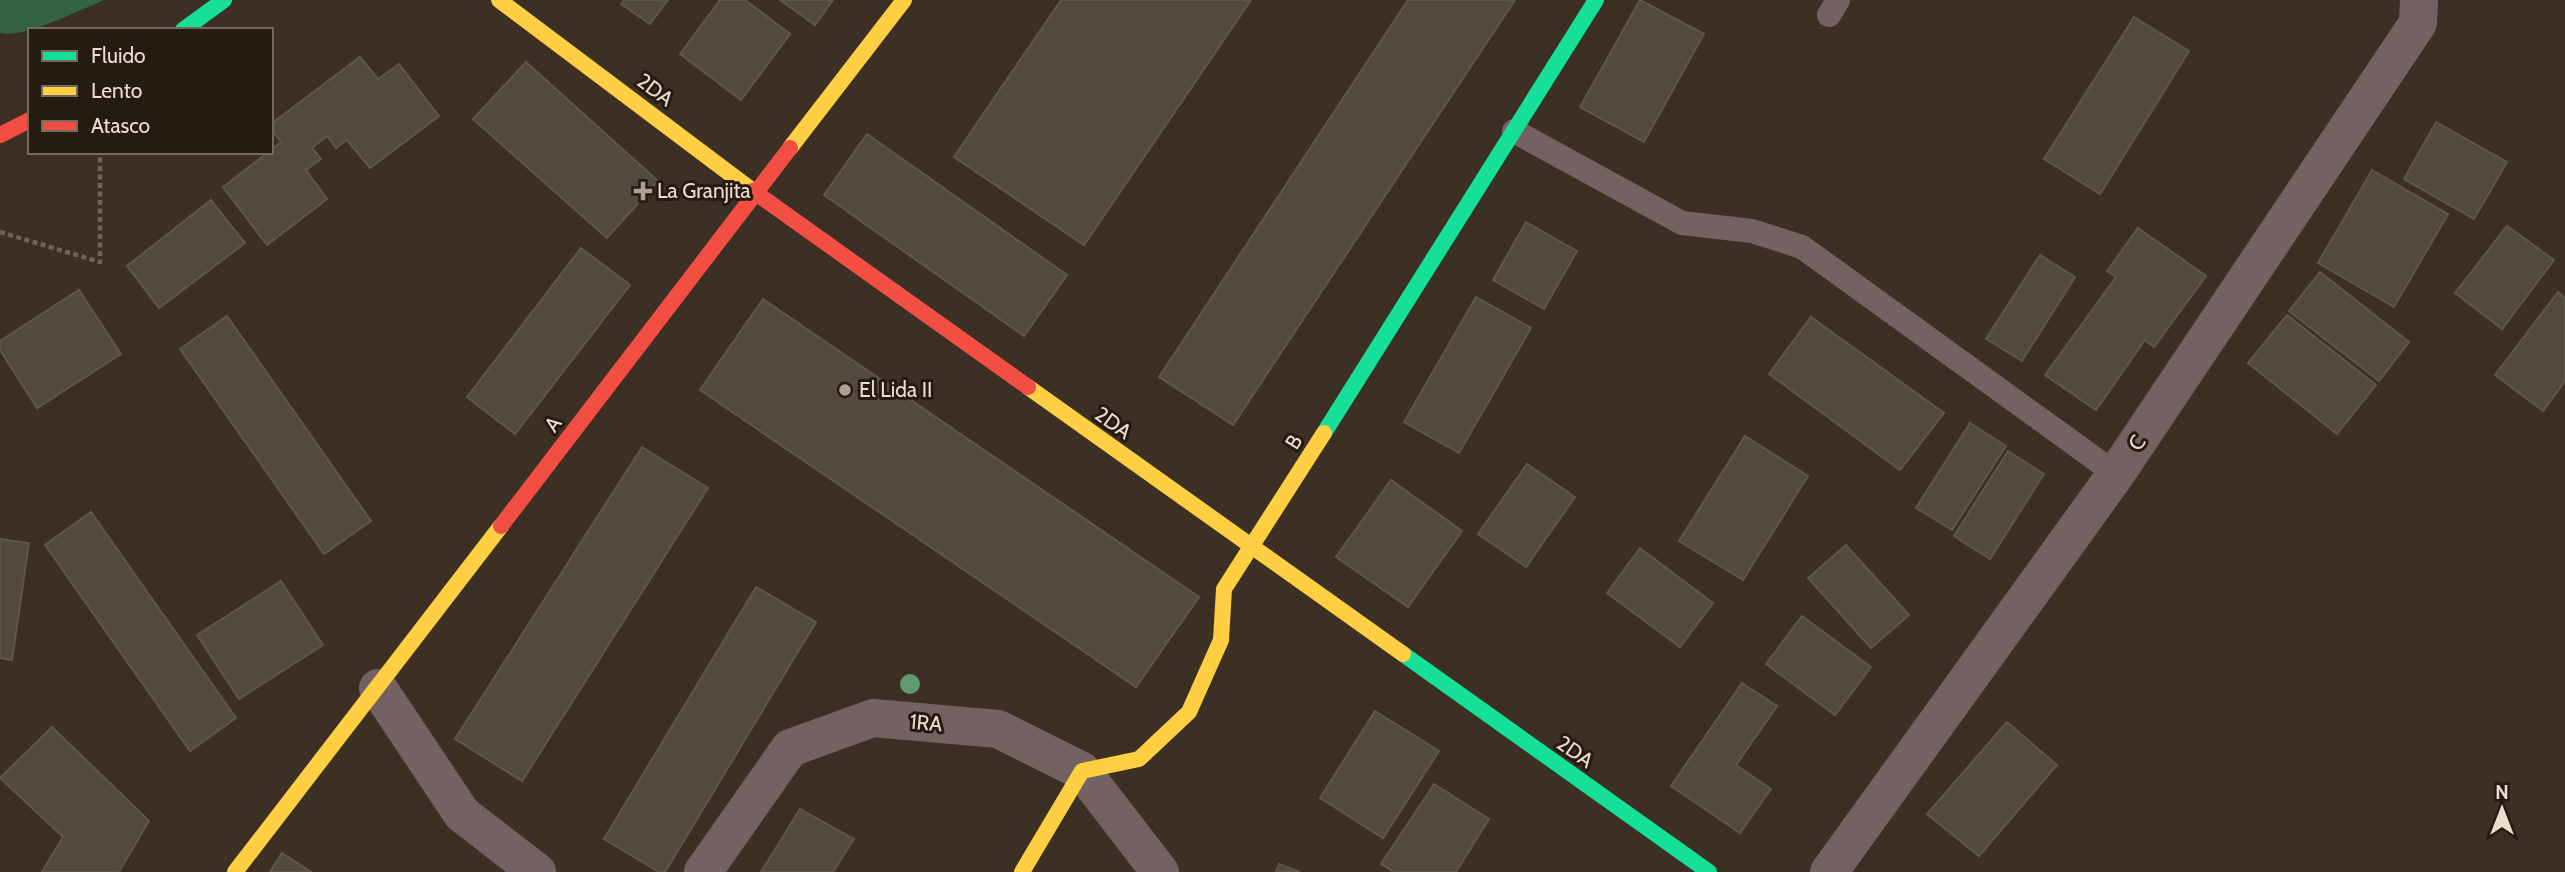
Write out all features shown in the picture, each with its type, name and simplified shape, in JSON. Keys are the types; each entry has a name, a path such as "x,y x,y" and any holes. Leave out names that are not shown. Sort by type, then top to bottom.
{"street":[{"path":"186,28 225,0"},
{"name":"2DA","path":"499,0 756,193 1709,872"},
{"name":"A","path":"235,872 904,0"},
{"name":"B","path":"1082,771 1139,758 1189,712 1221,640 1224,589 1596,0"},
{"name":"C","path":"1829,872 2116,474 2418,23 2419,0"},
{"path":"0,135 28,121"},
{"path":"378,688 462,814 537,872"},
{"name":"1RA","path":"703,872 790,748 873,718 998,729 1082,771 1160,872"},
{"path":"1022,872 1082,771"}],"lane":[{"path":"1514,131 1682,223 1752,231 1802,247 2116,474"}],"path":[{"path":"0,232 100,262 100,154"}],"green space":[{"path":"0,0 104,0 37,28 10,34 0,33"}],"building":[{"path":"624,0 668,0 650,24 621,4"},
{"path":"720,0 745,0 790,34 741,100 680,54"},
{"path":"780,0 833,0 815,25"},
{"path":"1061,0 1251,0 1084,245 954,157"},
{"path":"1408,0 1515,0 1233,425 1159,377"},
{"path":"1640,0 1704,34 1644,142 1580,107"},
{"path":"2134,17 2189,51 2100,194 2044,159"},
{"path":"360,57 378,79 399,64 439,116 370,168 347,140 336,148 327,136 312,148 321,159 306,170 327,199 267,245 223,187 266,154 273,154 273,148 281,142 273,132 273,122"},
{"path":"526,62 658,181 607,238 473,119"},
{"path":"2436,122 2507,162 2474,219 2404,179"},
{"path":"867,134 1067,275 1024,336 824,195"},
{"path":"2372,170 2448,214 2394,307 2318,263"},
{"path":"211,200 245,243 159,308 127,266"},
{"path":"1526,222 1577,251 1544,309 1493,280"},
{"path":"2507,226 2554,260 2502,329 2455,293"},
{"path":"2138,228 2206,276 2154,347 2145,340 2096,410 2045,375 2116,277 2107,271"},
{"path":"581,248 630,285 515,434 467,397"},
{"path":"2040,255 2075,277 2022,361 1986,339"},
{"path":"2320,272 2409,342 2379,381 2289,311"},
{"path":"79,290 121,354 37,408 0,350 0,341"},
{"path":"2558,292 2565,298 2565,381 2543,411 2495,375"},
{"path":"1476,297 1531,328 1459,453 1404,422"},
{"path":"763,299 1199,597 1136,687 700,390"},
{"path":"2287,315 2376,385 2337,434 2248,363"},
{"path":"227,316 371,521 324,554 180,349"},
{"path":"1811,317 1944,413 1900,470 1769,374"},
{"path":"1970,423 2006,446 1952,530 1916,508"},
{"path":"1745,436 1808,476 1743,580 1679,541"},
{"path":"642,447 708,488 522,781 455,739"},
{"path":"2008,451 2044,474 1990,559 1954,536"},
{"path":"1527,464 1575,497 1526,567 1478,534"},
{"path":"1391,480 1462,531 1408,607 1336,557"},
{"path":"91,512 236,718 190,751 45,545"},
{"path":"0,539 29,543 12,660 0,658"},
{"path":"1846,545 1909,615 1871,648 1808,578"},
{"path":"1640,548 1713,603 1680,647 1607,593"},
{"path":"281,581 323,645 239,699 197,635"},
{"path":"756,587 816,622 665,872 659,872 604,839"},
{"path":"1802,616 1871,667 1835,715 1766,664"},
{"path":"1742,683 1777,706 1736,765 1771,789 1740,833 1671,786"},
{"path":"1375,711 1439,751 1383,838 1320,798"},
{"path":"2007,722 2057,765 1979,856 1927,814"},
{"path":"52,727 149,821 119,872 42,872 63,837 0,778"},
{"path":"1434,784 1489,819 1456,872 1394,872 1381,864"},
{"path":"800,809 854,839 833,872 761,872"},
{"path":"282,853 311,872 270,872"},
{"path":"1279,864 1300,872 1276,872"}],"traffic: fast":[{"path":"186,28 224,0"},
{"path":"1324,433 1596,0"},
{"path":"1403,654 1709,872"}],"traffic: slow":[{"path":"499,0 753,191"},
{"path":"790,148 904,0"},
{"path":"1028,387 1403,654"},
{"path":"1022,872 1082,771 1139,759 1189,712 1221,640 1224,589 1324,433"},
{"path":"235,872 501,526"}],"traffic: jam":[{"path":"0,135 28,121"},
{"path":"501,526 790,148"},
{"path":"753,191 1028,387"}],"place":[{"name":"La Granjita","path":"643,191"},
{"name":"El Lida II","path":"845,390"}]}
